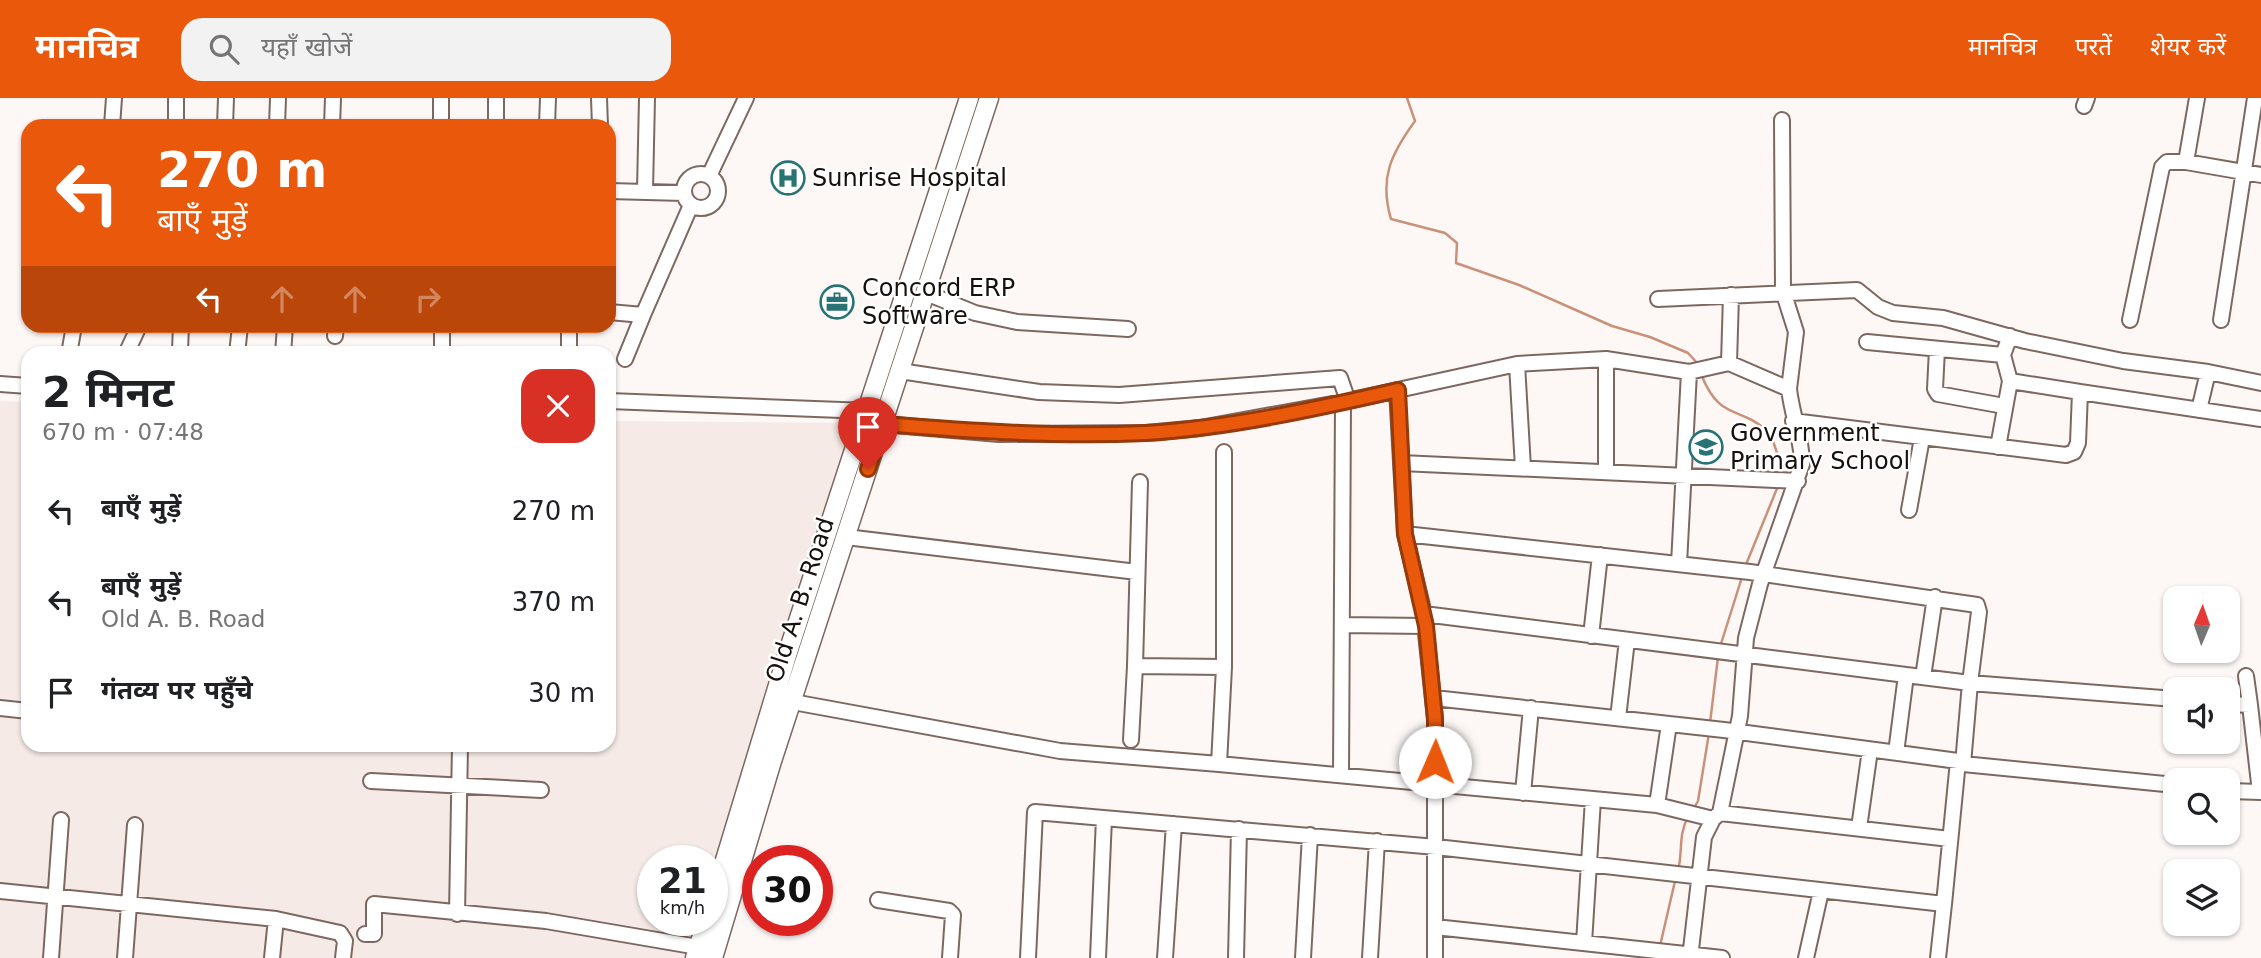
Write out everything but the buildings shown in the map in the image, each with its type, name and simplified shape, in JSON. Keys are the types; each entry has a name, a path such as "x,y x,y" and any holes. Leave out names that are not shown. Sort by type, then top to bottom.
{"main road":[{"name":"Old A. B. Road","path":"728,850 788,652 968,98"},
{"name":"Old A. B. Road","path":"713,958 989,98"}],"street":[{"path":"113,119 114,98"},
{"path":"176,98 176,119"},
{"path":"225,119 226,98"},
{"path":"277,119 278,98"},
{"path":"332,119 333,98"},
{"path":"441,119 442,98"},
{"path":"496,98 496,119"},
{"path":"547,119 548,98"},
{"path":"599,98 600,119"},
{"path":"645,190 646,98"},
{"path":"709,176 746,98"},
{"path":"2186,162 2197,98"},
{"path":"2221,320 2255,98"},
{"path":"1690,956 1693,874 1704,837 1716,816 1757,573 1785,480 1802,446 1793,421 1788,389 1796,332 1783,291 1782,120"},
{"path":"2130,320 2162,167 2168,162 2186,162 2261,175"},
{"path":"616,191 645,190 688,199 705,208 716,199 718,188 709,176"},
{"path":"625,359 688,199 686,184 692,177 709,176"},
{"path":"1658,299 1783,291 1857,290 1885,311 1943,318 2123,361 2208,372 2261,383"},
{"path":"926,293 975,313 1017,322 1128,329"},
{"path":"1723,364 1731,295"},
{"path":"616,313 643,315"},
{"path":"1998,447 2010,382 2003,355 2010,336"},
{"path":"1867,342 2003,355"},
{"path":"1937,349 1935,390 1938,394 2004,406"},
{"path":"883,424 999,433 1146,433 1200,428 1346,402 1517,364 1606,359 1693,371 1723,364 1788,389"},
{"path":"1606,359 1606,471"},
{"path":"1517,364 1522,468"},
{"path":"1679,564 1693,371"},
{"path":"900,372 1039,392 1119,394 1340,378 1346,402 1341,775"},
{"path":"2199,410 2208,372"},
{"path":"2010,382 2261,419"},
{"path":"0,384 21,386"},
{"path":"1398,390 1405,534 1425,620 1434,698 1435,958"},
{"path":"1793,421 2066,455 2074,453 2078,443 2080,392"},
{"path":"616,401 868,411"},
{"path":"1909,510 1922,438"},
{"path":"1219,764 1224,667 1224,452"},
{"path":"1401,463 1785,480"},
{"path":"1130,740 1135,666 1140,482"},
{"path":"1405,534 1734,570 1977,605 1979,612 1963,764 2163,784"},
{"path":"846,537 1137,572"},
{"path":"1591,636 1600,555"},
{"path":"1923,677 1935,597"},
{"path":"1342,625 1425,620 1727,651 1970,683 2163,698"},
{"path":"1618,718 1627,640"},
{"path":"1135,666 1224,667"},
{"path":"1896,753 1906,675"},
{"path":"2240,791 2260,792 2246,676"},
{"path":"1434,698 1731,731 1958,761 1938,958"},
{"path":"793,702 1060,751 1657,805 1692,814 1859,828 1950,839"},
{"path":"2240,705 2250,705"},
{"path":"0,708 21,710"},
{"path":"1523,793 1531,708"},
{"path":"1657,805 1669,724"},
{"path":"1859,828 1870,750"},
{"path":"457,914 460,752"},
{"path":"371,781 541,790"},
{"path":"1584,943 1593,799"},
{"path":"1028,958 1035,812 1377,841 1944,904"},
{"path":"1098,958 1104,818"},
{"path":"51,958 61,820"},
{"path":"1165,958 1174,824"},
{"path":"125,958 135,825"},
{"path":"1236,958 1239,829"},
{"path":"1303,958 1310,835"},
{"path":"1370,958 1377,841"},
{"path":"0,891 276,919 340,933 345,942 344,958"},
{"path":"1806,958 1821,891"},
{"path":"878,900 949,911 953,922 950,958"},
{"path":"365,934 374,934 374,904 546,921 696,952"},
{"path":"272,958 276,919"},
{"path":"1435,927 1722,958"}],"shaded area":[{"path":"0,401 21,402 21,752 616,752 616,421 859,423 722,845 637,845 637,936 693,936 685,958 0,958"}],"waterway":[{"path":"1407,98 1415,121 1399,144 1387,179 1386,191 1391,219 1445,233 1457,243 1456,263 1519,285 1612,326 1650,337 1688,353 1698,364"},
{"path":"1701,374 1715,400 1757,423 1770,434 1783,467 1781,476"},
{"path":"1745,567 1778,486"},
{"path":"1720,647 1742,577"},
{"path":"1710,723 1718,657"},
{"path":"1694,808 1698,801 1709,733"},
{"path":"1678,871 1683,830 1688,817"},
{"path":"1660,946 1675,881"}],"place":[{"name":"Sunrise Hospital","path":"788,178"},
{"name":"Concord ERP Software","path":"837,302"},
{"name":"Government Primary School","path":"1706,447"}],"route":[{"path":"868,469 883,424 999,433 1146,433 1200,428 1398,390 1405,534 1426,626 1435,719 1435,762"}]}
